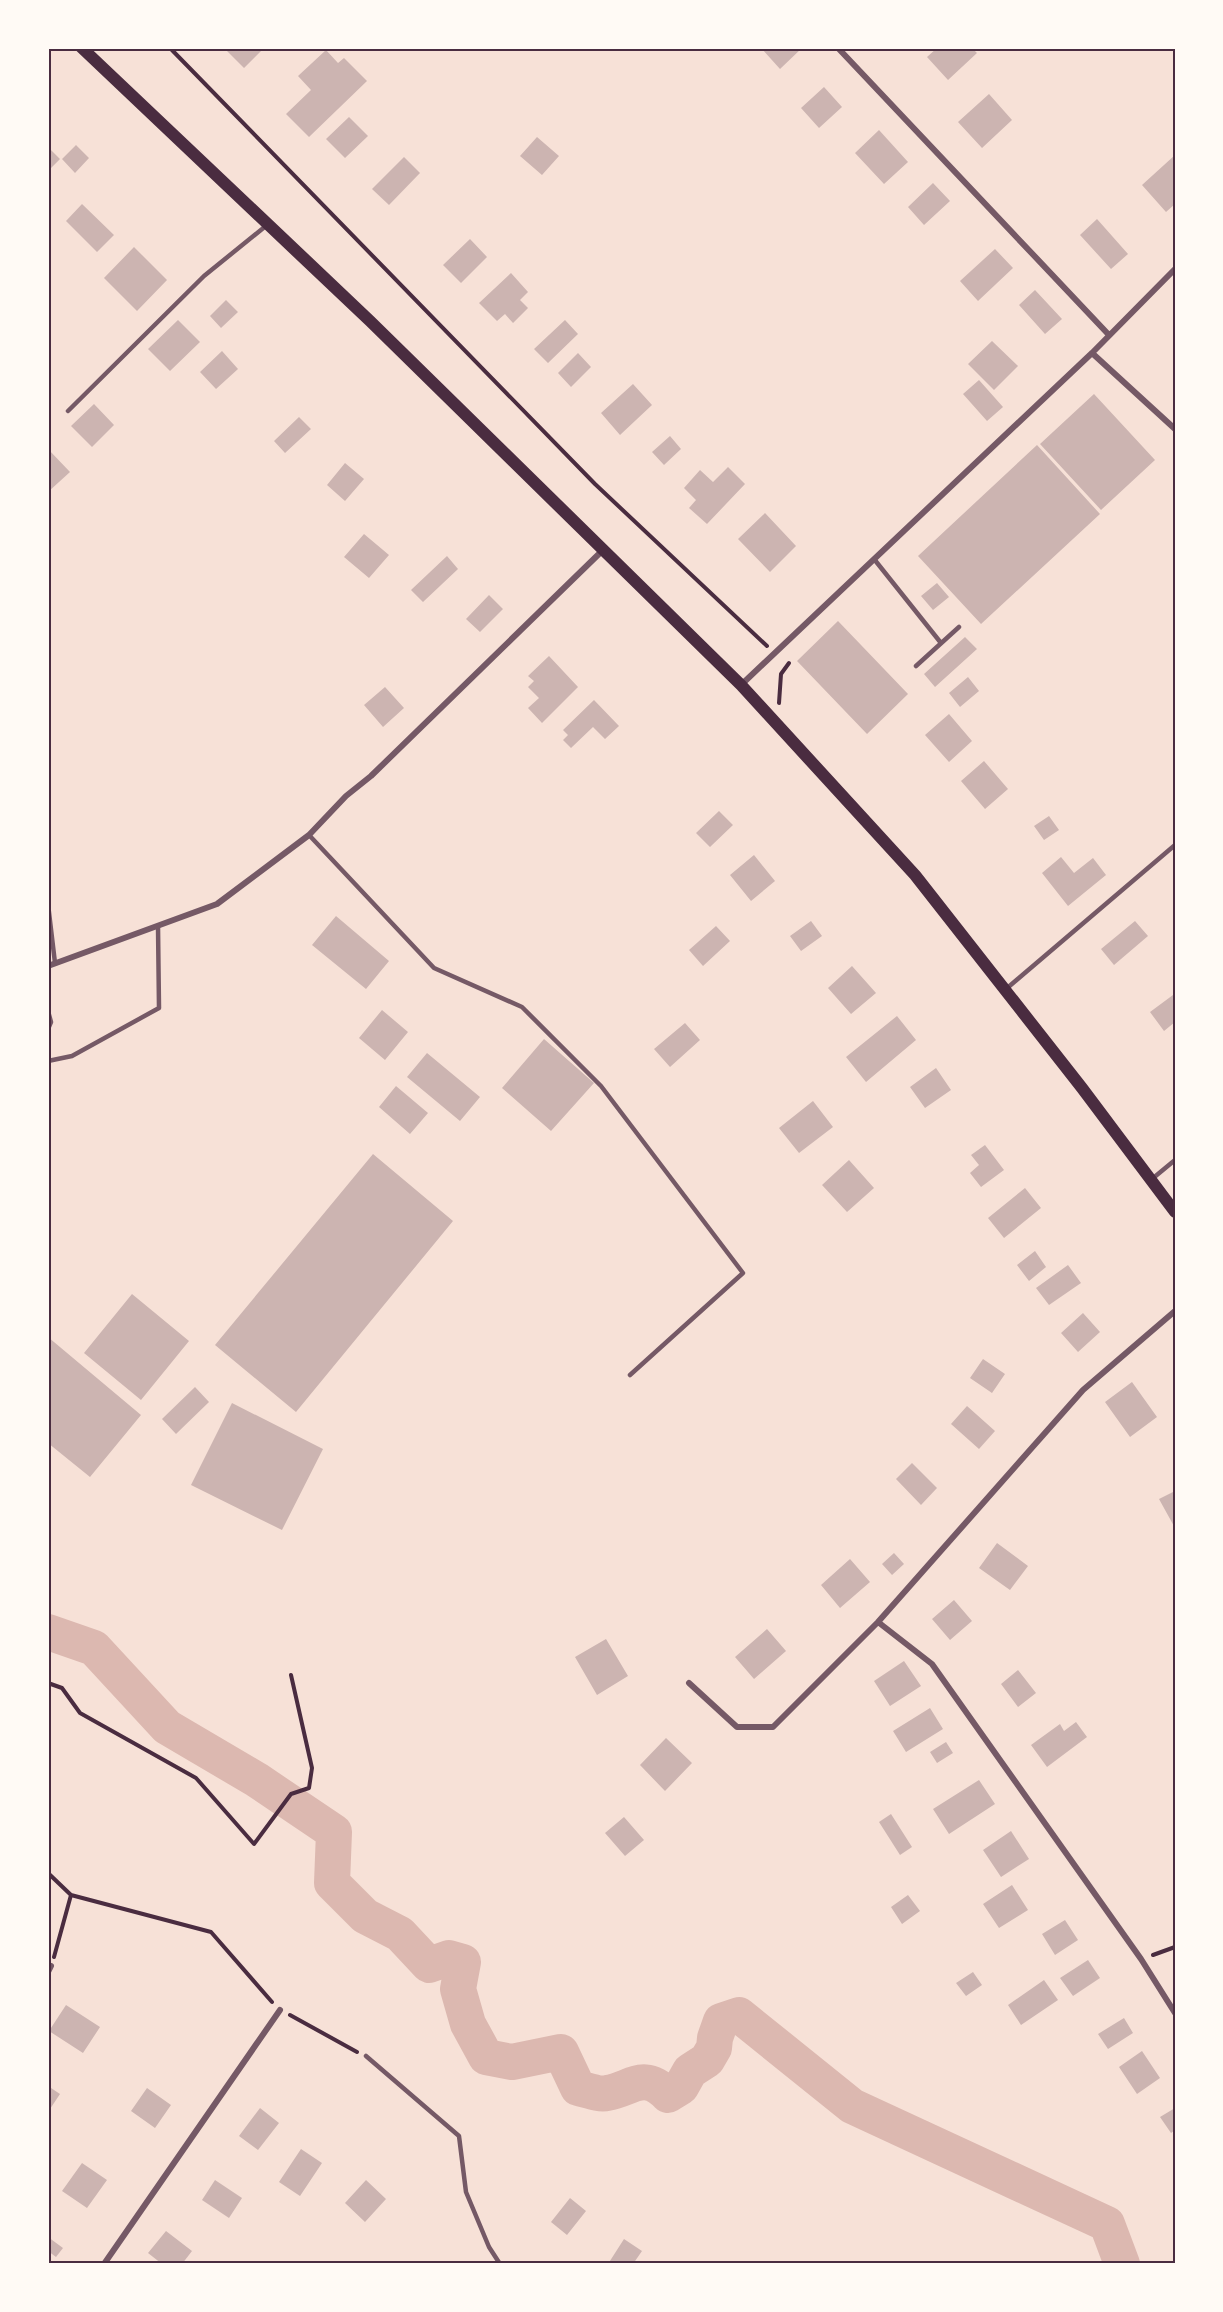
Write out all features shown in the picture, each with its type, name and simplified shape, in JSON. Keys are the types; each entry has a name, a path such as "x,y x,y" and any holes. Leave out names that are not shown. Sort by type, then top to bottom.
{"main road":[{"path":"82,48 370,321 741,685 915,875 1175,1212"}],"street":[{"path":"838,48 1109,335"},
{"path":"741,685 1092,353 1175,268"},
{"path":"1092,353 1175,429"},
{"path":"51,965 217,904 309,835 346,796 371,776 603,550"},
{"path":"689,1683 737,1727 773,1727 878,1622 1083,1390 1175,1311"},
{"path":"878,1622 932,1664 1141,1959 1175,2013"},
{"path":"104,2264 280,2010"}],"lane":[{"path":"68,411 204,276 268,224"},
{"path":"874,558 941,643"},
{"path":"916,666 959,627"},
{"path":"309,835 434,968 522,1007 593,1078 743,1273 630,1375"},
{"path":"1005,990 1175,845"},
{"path":"48,904 51,965"},
{"path":"48,1061 72,1056 159,1008 158,926"},
{"path":"48,1011 51,1022 48,1029"},
{"path":"1151,1180 1175,1160"},
{"path":"366,2056 459,2136 466,2192 489,2247 500,2264"}],"path":[{"path":"170,48 595,484 774,652"},
{"path":"779,703 781,674 789,663"},
{"path":"48,1683 62,1689 80,1713 196,1778 254,1844 291,1794 309,1788 312,1768 291,1675"},
{"path":"48,1873 71,1895 211,1932 280,2010 366,2056"},
{"path":"50,1969 71,1895"},
{"path":"1141,1959 1175,1947"}],"building":[{"path":"224,48 264,48 244,68"},
{"path":"761,48 802,48 780,69"},
{"path":"937,48 972,48 977,53 948,80 927,57"},
{"path":"326,50 338,63 344,58 367,81 309,137 286,114 311,90 298,76"},
{"path":"824,87 842,107 819,128 801,108"},
{"path":"989,94 1012,120 982,148 958,122"},
{"path":"349,117 368,136 345,158 326,139"},
{"path":"879,130 908,162 884,184 855,153"},
{"path":"537,137 559,156 542,175 520,156"},
{"path":"76,145 89,158 75,173 62,159"},
{"path":"48,147 60,159 48,171"},
{"path":"1175,155 1175,204 1166,212 1142,185"},
{"path":"404,157 420,173 389,205 372,189"},
{"path":"933,183 950,201 924,225 908,207"},
{"path":"82,204 114,235 97,252 66,221"},
{"path":"1097,219 1128,254 1111,269 1080,235"},
{"path":"470,239 487,257 461,283 443,265"},
{"path":"134,247 167,280 137,311 104,278"},
{"path":"995,249 1013,268 978,301 960,281"},
{"path":"511,273 528,292 520,300 528,308 513,323 505,314 497,321 479,303"},
{"path":"1035,290 1062,319 1045,334 1019,305"},
{"path":"226,300 238,312 221,328 210,316"},
{"path":"178,320 200,342 170,371 148,349"},
{"path":"565,320 578,334 548,363 534,349"},
{"path":"992,341 1018,366 994,390 968,364"},
{"path":"222,351 238,369 216,389 200,372"},
{"path":"578,353 591,367 571,387 558,373"},
{"path":"979,380 1003,407 987,421 963,394"},
{"path":"633,384 652,405 620,435 601,413"},
{"path":"1094,394 1155,460 1101,510 1040,444"},
{"path":"94,404 114,425 92,447 71,426"},
{"path":"299,417 311,429 285,453 274,441"},
{"path":"670,436 681,449 664,465 652,452"},
{"path":"1037,445 1100,514 981,624 918,556"},
{"path":"48,449 70,472 48,492"},
{"path":"345,463 364,479 345,501 327,485"},
{"path":"728,467 745,484 707,524 689,508 696,500 684,488 700,470 713,482"},
{"path":"765,513 796,546 770,572 738,539"},
{"path":"364,534 389,555 369,578 344,557"},
{"path":"447,556 458,569 423,602 411,590"},
{"path":"937,583 949,597 933,610 921,596"},
{"path":"489,595 503,609 480,632 466,619"},
{"path":"838,621 908,694 867,734 797,661"},
{"path":"965,637 977,649 935,687 924,674"},
{"path":"549,656 578,687 542,723 528,708 539,698 528,687 534,681 528,676"},
{"path":"968,677 979,691 960,707 949,693"},
{"path":"385,687 404,708 383,727 364,705"},
{"path":"594,700 619,726 605,739 593,727 571,748 563,740 568,735 563,730"},
{"path":"949,714 972,741 949,762 925,735"},
{"path":"984,761 1008,789 985,809 961,781"},
{"path":"719,811 733,825 710,847 696,833"},
{"path":"1049,816 1059,830 1044,840 1034,826"},
{"path":"754,855 775,881 751,901 730,875"},
{"path":"1061,857 1074,873 1093,858 1106,875 1068,906 1042,873"},
{"path":"336,916 389,961 366,989 312,945"},
{"path":"811,921 822,936 801,951 790,936"},
{"path":"1135,921 1148,936 1114,965 1101,949"},
{"path":"716,926 730,941 703,966 689,950"},
{"path":"852,966 876,993 851,1014 828,988"},
{"path":"1173,995 1175,1022 1164,1031 1150,1012"},
{"path":"382,1010 408,1032 385,1060 359,1038"},
{"path":"897,1016 916,1040 866,1082 846,1057"},
{"path":"685,1023 700,1040 670,1067 654,1049"},
{"path":"544,1039 594,1083 551,1131 502,1088"},
{"path":"427,1053 480,1097 460,1121 407,1077"},
{"path":"936,1068 951,1090 925,1108 910,1087"},
{"path":"396,1086 428,1113 410,1134 379,1107"},
{"path":"813,1101 833,1127 799,1153 779,1128"},
{"path":"985,1145 1004,1170 981,1187 970,1173 979,1165 971,1155"},
{"path":"373,1154 453,1221 296,1412 215,1345"},
{"path":"849,1160 874,1188 847,1212 822,1185"},
{"path":"1025,1188 1041,1208 1004,1238 988,1218"},
{"path":"1035,1251 1046,1267 1029,1281 1017,1265"},
{"path":"1068,1265 1081,1283 1049,1305 1036,1288"},
{"path":"132,1294 189,1341 141,1400 84,1353"},
{"path":"1083,1313 1100,1332 1078,1352 1061,1333"},
{"path":"48,1337 141,1415 90,1477 48,1443"},
{"path":"983,1359 1005,1374 992,1393 970,1378"},
{"path":"1132,1382 1157,1417 1130,1437 1105,1402"},
{"path":"195,1387 209,1402 176,1434 162,1419"},
{"path":"232,1403 323,1449 282,1530 191,1485"},
{"path":"967,1406 995,1431 979,1449 951,1424"},
{"path":"912,1463 937,1488 921,1505 896,1479"},
{"path":"1175,1491 1175,1528 1159,1499"},
{"path":"997,1543 1028,1566 1010,1590 979,1568"},
{"path":"894,1553 904,1564 892,1575 882,1564"},
{"path":"850,1559 870,1582 840,1608 821,1585"},
{"path":"954,1600 972,1621 950,1640 932,1619"},
{"path":"767,1629 786,1651 754,1679 735,1657"},
{"path":"606,1639 628,1676 597,1695 575,1657"},
{"path":"904,1661 921,1686 890,1706 874,1681"},
{"path":"1018,1670 1036,1693 1018,1707 1001,1684"},
{"path":"930,1708 943,1729 906,1752 893,1731"},
{"path":"1076,1722 1087,1737 1047,1767 1031,1745 1060,1724 1064,1731"},
{"path":"666,1738 692,1763 665,1791 640,1765"},
{"path":"946,1742 953,1753 937,1763 930,1752"},
{"path":"979,1780 995,1804 949,1834 933,1809"},
{"path":"891,1814 912,1847 900,1855 879,1822"},
{"path":"624,1817 644,1840 625,1856 605,1833"},
{"path":"1011,1831 1029,1859 1001,1877 983,1850"},
{"path":"1012,1885 1028,1910 999,1928 983,1904"},
{"path":"908,1895 920,1911 902,1924 891,1907"},
{"path":"1065,1920 1078,1940 1055,1955 1042,1934"},
{"path":"1088,1960 1100,1978 1073,1996 1060,1978"},
{"path":"973,1972 982,1985 966,1996 956,1983"},
{"path":"1044,1980 1058,2000 1021,2025 1008,2005"},
{"path":"66,2005 100,2027 83,2053 49,2031"},
{"path":"1124,2018 1133,2033 1108,2049 1098,2034"},
{"path":"1142,2051 1160,2078 1137,2094 1119,2067"},
{"path":"48,2086 60,2094 48,2112"},
{"path":"147,2088 171,2105 155,2128 131,2111"},
{"path":"260,2108 279,2123 258,2150 239,2136"},
{"path":"1175,2108 1175,2130 1171,2133 1160,2117"},
{"path":"301,2149 322,2163 300,2196 279,2182"},
{"path":"82,2163 107,2180 87,2208 62,2191"},
{"path":"215,2180 242,2198 229,2218 202,2200"},
{"path":"366,2180 386,2199 365,2222 345,2203"},
{"path":"570,2198 586,2211 567,2235 551,2222"},
{"path":"166,2231 192,2251 182,2264 162,2264 148,2253"},
{"path":"48,2237 63,2248 56,2257 48,2251"},
{"path":"624,2239 642,2251 633,2264 608,2264"}],"waterway":[{"path":"48,1632 94,1648 167,1727 257,1780 334,1832 332,1883 365,1916 400,1934 429,1965 449,1958 463,1962 458,1989 468,2024 486,2057 512,2062 561,2052 578,2088 604,2093 644,2082 659,2088 668,2095 681,2087 690,2071 707,2060 714,2048 721,2021 739,2015 852,2106 1107,2224 1122,2264"}]}
